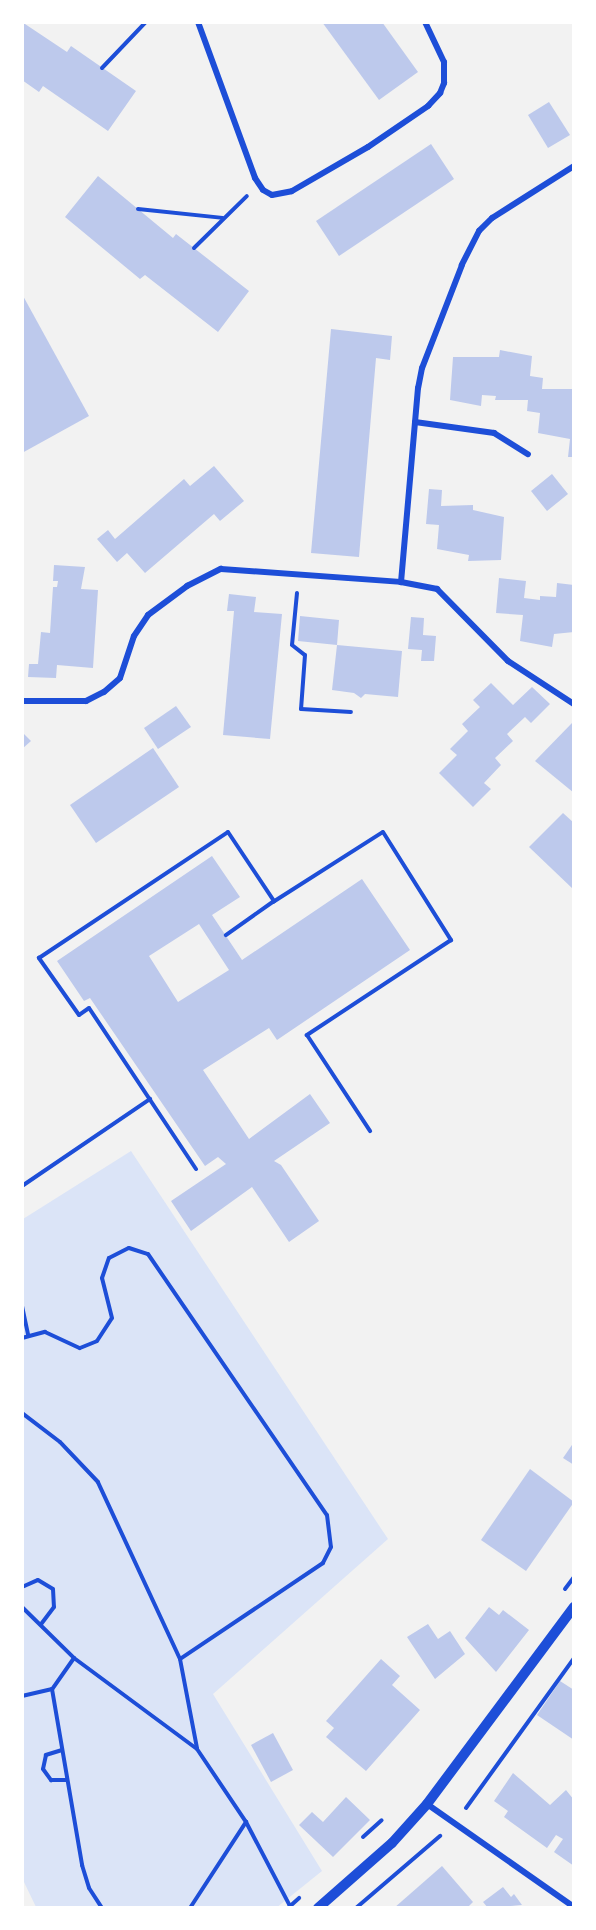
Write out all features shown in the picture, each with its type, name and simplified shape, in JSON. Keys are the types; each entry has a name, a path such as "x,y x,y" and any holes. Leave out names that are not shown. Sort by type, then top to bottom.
{"street":[{"path":"198,22 259,185 272,195 292,191 368,147 428,106 440,93 445,72 440,51 425,22"},
{"path":"401,582 422,368 470,246 492,218 573,166"},
{"path":"415,422 494,433 528,454"},
{"path":"22,701 86,701 104,692 120,678 139,625 202,576 221,569 401,582 437,589 508,661 572,699"},
{"path":"318,1908 392,1843 427,1804 573,1607"},
{"path":"427,1804 573,1907"}],"path":[{"path":"102,68 146,22"},
{"path":"195,248 259,185"},
{"path":"138,209 224,218"},
{"path":"299,575 292,645 305,655 301,709 351,712"},
{"path":"196,1169 89,1008 79,1015 39,958 228,832 272,903"},
{"path":"226,935 383,832 451,940 307,1035 370,1131"},
{"path":"22,1186 150,1099"},
{"path":"22,1338 45,1332 80,1348 97,1341 112,1318 102,1278 109,1258 129,1248 148,1254 327,1515 331,1547 323,1563 180,1659"},
{"path":"22,1306 28,1335"},
{"path":"22,1413 60,1442 98,1482 180,1659 197,1749"},
{"path":"561,1595 573,1577"},
{"path":"22,1587 38,1580 53,1588 56,1601 41,1623"},
{"path":"22,1607 41,1623 74,1658 197,1749 246,1822 289,1907 308,1890"},
{"path":"22,1696 52,1689 74,1658"},
{"path":"356,1908 454,1824 573,1658"},
{"path":"52,1689 82,1864 89,1888 102,1908"},
{"path":"62,1750 46,1755 43,1769 51,1780 67,1780"},
{"path":"360,1840 386,1816"},
{"path":"190,1908 246,1822"}],"shaded area":[{"path":"131,1151 388,1539 213,1694 322,1871 276,1908 36,1907 23,1880 23,1219"}],"building":[{"path":"22,22 67,52 71,46 136,91 108,131 43,86 39,92 22,80"},
{"path":"322,22 382,22 418,72 379,100"},
{"path":"549,102 570,135 548,148 528,115"},
{"path":"431,144 454,179 339,256 316,221"},
{"path":"98,176 173,238 176,234 249,291 218,332 145,275 140,279 65,217"},
{"path":"22,294 89,416 22,453"},
{"path":"331,329 392,336 390,360 376,358 359,557 311,553"},
{"path":"500,350 532,356 530,376 543,378 542,389 574,389 574,457 568,457 570,439 538,433 540,413 527,411 528,400 495,400 496,396 482,395 481,406 450,400 453,357 499,357"},
{"path":"214,466 244,501 220,521 214,514 145,573 127,553 117,562 97,539 108,530 115,539 184,479 190,486"},
{"path":"552,474 568,494 547,511 531,491"},
{"path":"429,489 442,490 441,506 473,505 473,510 504,517 501,560 468,561 469,555 437,549 439,525 426,524"},
{"path":"54,565 85,567 81,589 98,590 93,668 57,665 56,678 28,677 29,664 38,664 41,632 50,633 53,587 57,587 58,581 53,581"},
{"path":"499,578 526,581 524,598 540,600 540,596 556,597 557,583 574,585 574,632 554,634 552,647 520,641 523,615 496,613"},
{"path":"229,594 256,597 254,612 282,614 270,739 223,735 234,611 227,611"},
{"path":"300,616 339,620 337,645 298,641"},
{"path":"411,617 424,618 423,635 436,636 434,661 421,661 422,650 408,649"},
{"path":"337,645 402,651 398,697 365,694 361,698 354,693 332,690"},
{"path":"491,683 513,705 532,687 550,704 531,723 525,717 507,734 513,741 495,758 501,765 484,783 491,789 473,807 439,773 457,755 450,749 468,731 462,724 480,707 473,700"},
{"path":"176,706 191,727 158,749 144,728"},
{"path":"572,723 574,725 574,793 535,761"},
{"path":"22,732 31,741 22,749"},
{"path":"153,748 179,787 96,843 70,805"},
{"path":"563,813 574,823 574,890 529,847"},
{"path":"212,856 240,897 212,915 242,960 362,879 410,950 277,1040 269,1028 203,1070 249,1139 310,1094 330,1123 274,1161 281,1165 319,1221 289,1242 252,1187 191,1231 171,1201 226,1164 218,1157 205,1166 90,998 84,1001 57,961","holes":["199,924 229,970 178,1002 149,956"]},
{"path":"574,1442 574,1465 563,1458"},
{"path":"530,1469 574,1502 526,1571 481,1540"},
{"path":"489,1607 499,1615 503,1610 529,1630 496,1672 465,1638"},
{"path":"428,1624 438,1639 450,1631 465,1654 435,1679 407,1637"},
{"path":"381,1659 400,1676 392,1685 420,1710 366,1771 326,1737 334,1728 326,1721"},
{"path":"560,1681 574,1690 574,1740 537,1715"},
{"path":"273,1733 293,1770 271,1782 251,1745"},
{"path":"513,1773 550,1805 566,1790 574,1800 574,1866 554,1852 563,1839 556,1835 547,1848 504,1817 508,1811 494,1801"},
{"path":"346,1797 370,1820 333,1857 299,1825 312,1812 323,1822"},
{"path":"442,1866 473,1902 467,1908 394,1908"},
{"path":"503,1887 511,1897 514,1894 522,1905 488,1908 483,1902"}]}
